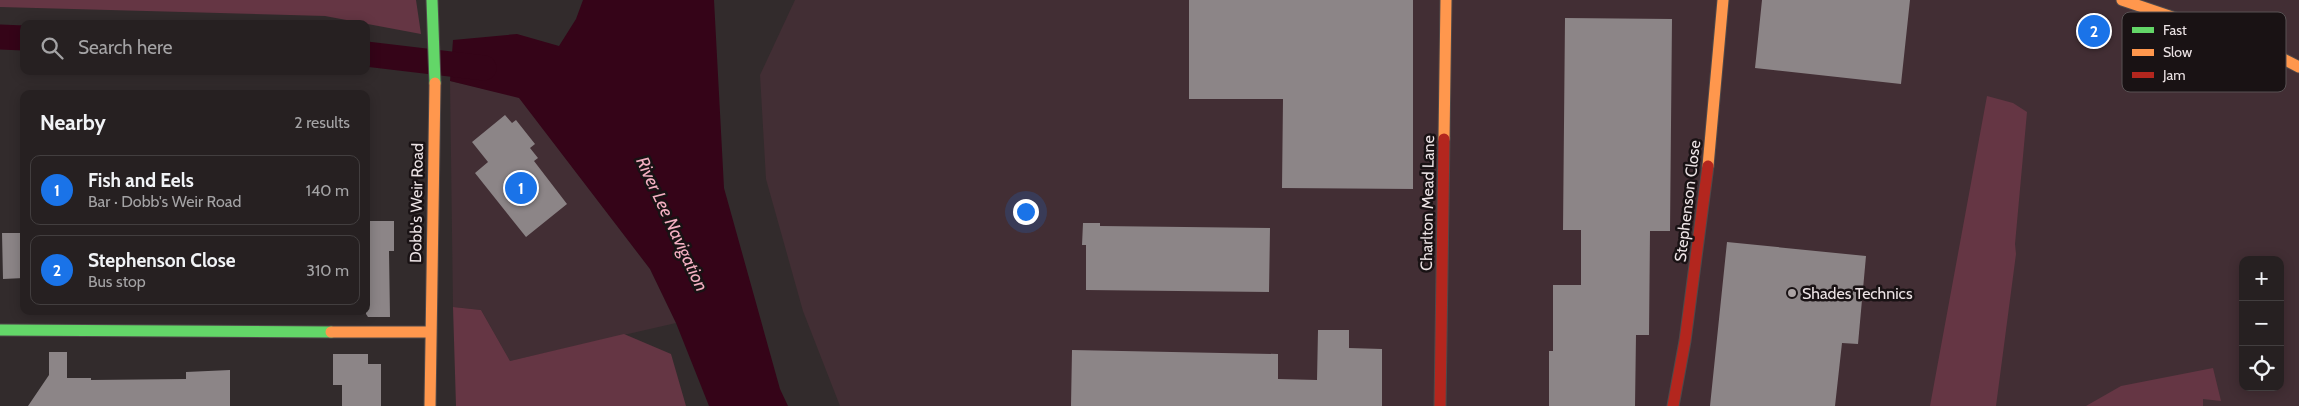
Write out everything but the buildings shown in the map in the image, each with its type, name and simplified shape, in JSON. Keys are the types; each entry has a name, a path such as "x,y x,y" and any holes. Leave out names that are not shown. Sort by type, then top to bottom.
{"street":[{"name":"Dobb's Weir Road","path":"430,406 435,40 432,0"},
{"name":"Charlton Mead Lane","path":"1440,406 1446,0"},
{"name":"Stephenson Close","path":"1673,406 1685,341 1710,152 1723,0"},
{"path":"2122,0 2157,12"},
{"path":"2286,60 2299,67"},
{"path":"0,330 430,332"}],"shaded area":[{"path":"0,0 416,0 421,34 370,24 370,20 346,20 325,16 0,7"},
{"path":"795,0 2299,0 2299,406 840,406 803,311 766,179 760,75"},
{"path":"450,81 519,97 650,269 676,323 510,361 481,310 453,307"},
{"path":"1987,96 2013,103 2027,112 2015,244 2016,254 1996,406 1930,406"},
{"path":"453,307 481,310 510,361 624,334 671,354 686,406 456,406"},
{"path":"2213,368 2221,401 2203,399 2203,406 2086,406 2121,386"}],"water":[{"path":"583,0 714,0 724,188 780,389 788,406 709,406 676,323 650,269 519,98 450,81 453,40 517,34 559,46 576,19"}],"waterway":[{"name":"River Lee Navigation","path":"0,37 20,38"},
{"name":"River Lee Navigation","path":"370,54 484,68"}],"traffic: fast":[{"path":"432,0 435,83"},
{"path":"0,330 331,332"}],"traffic: slow":[{"path":"1444,139 1446,0"},
{"path":"1708,166 1723,0"},
{"path":"2122,0 2157,12"},
{"path":"2286,60 2299,67"},
{"path":"430,406 435,83"},
{"path":"331,332 430,332"}],"traffic: jam":[{"path":"1440,406 1444,139"},
{"path":"1673,406 1685,341 1708,166"}],"place":[{"name":"Stephenson Close","path":"2094,31"},
{"name":"Fish and Eels","path":"521,188"},
{"name":"Shades Technics","path":"1792,293"}]}
